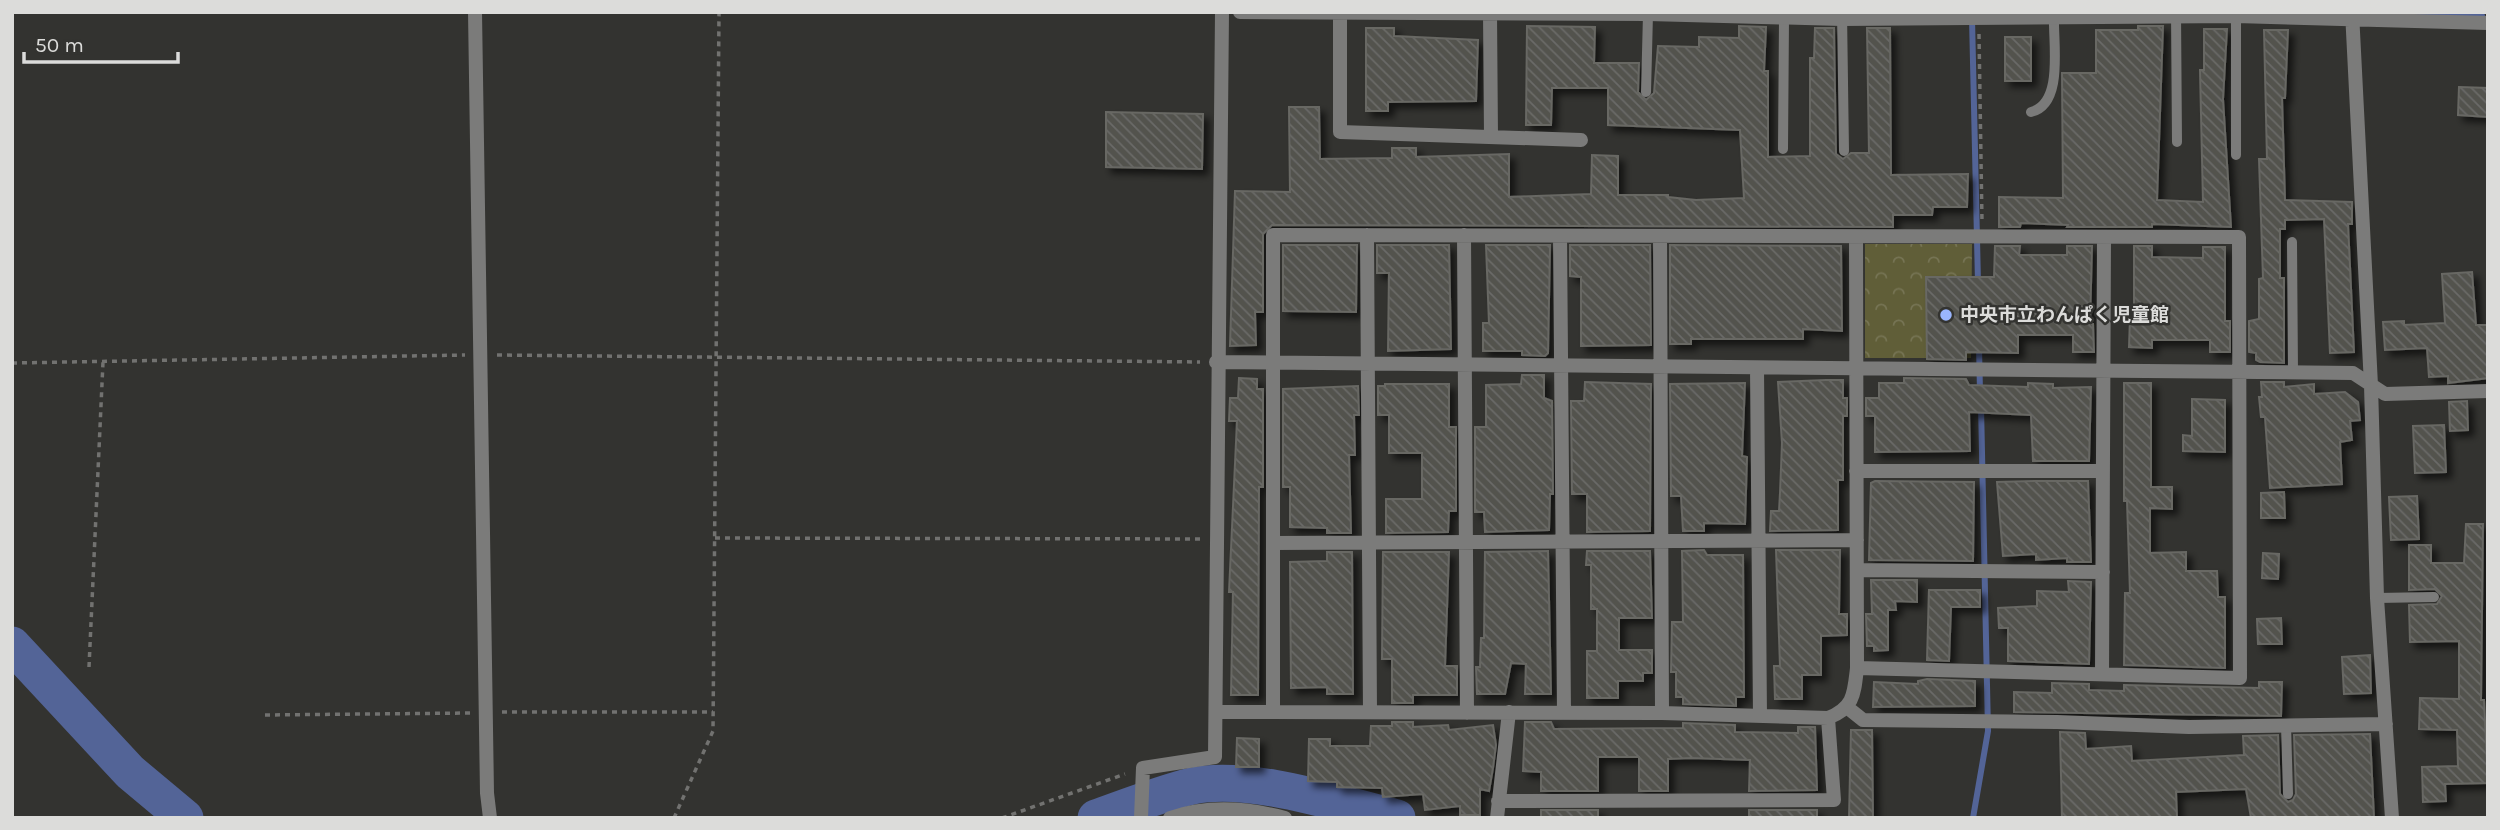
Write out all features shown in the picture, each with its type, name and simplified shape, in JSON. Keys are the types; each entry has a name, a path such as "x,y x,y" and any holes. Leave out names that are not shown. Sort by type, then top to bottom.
{"street":[{"path":"475,12 487,793 491,818"},
{"path":"1141,817 1143,768 1215,757 1218,712 1216,362 1222,12"},
{"path":"1240,12 1648,14 1784,19 1842,16 2054,17 2176,14 2352,16 2488,23"},
{"path":"1334,13 1340,132 1581,140"},
{"path":"1490,13 1491,137"},
{"path":"2352,16 2371,385 2376,598 2392,818"},
{"path":"1273,712 1273,235 2104,239 2239,237 2241,678 1857,668"},
{"path":"1367,235 1370,712"},
{"path":"1464,235 1466,713"},
{"path":"1559,236 1564,712"},
{"path":"1660,236 1662,712"},
{"path":"1218,712 1662,712 1828,718 1848,708 1854,701 1857,668 1856,237"},
{"path":"2102,674 2104,239"},
{"path":"1216,362 2353,373 2385,394 2488,391"},
{"path":"1757,368 1760,716"},
{"path":"1856,471 2103,471"},
{"path":"1273,543 1857,540"},
{"path":"1857,570 2103,572"},
{"path":"1848,708 1863,720 2189,727 2386,724"},
{"path":"1497,818 1509,712"},
{"path":"1499,801 1834,800 1828,718"},
{"path":"1170,818 1218,810 1253,810 1285,818"}],"lane":[{"path":"1646,92 1648,14"},
{"path":"2176,14 2176,142"},
{"path":"1842,16 1844,151"},
{"path":"2236,16 2236,155"},
{"path":"2031,112 2040,110 2048,102 2053,86 2054,17"},
{"path":"1783,149 1784,19"},
{"path":"2292,242 2293,372"},
{"path":"2376,598 2434,597"},
{"path":"2286,725 2288,794"}],"path":[{"path":"674,818 713,731 719,12"},
{"path":"1977,17 1981,237"},
{"path":"12,362 480,355 1216,362"},
{"path":"89,667 103,362"},
{"path":"715,538 1217,539"},
{"path":"1002,818 1143,768"}],"green space":[{"path":"1865,244 1972,244 1971,358 1865,358"}],"building":[{"path":"1527,26 1595,27 1594,63 1639,63 1638,92 1646,100 1654,93 1658,46 1699,47 1699,37 1739,38 1739,26 1766,27 1764,71 1768,71 1768,157 1810,156 1810,58 1814,58 1815,28 1834,28 1836,154 1843,159 1851,153 1869,153 1867,28 1890,28 1891,175 1968,174 1967,207 1933,207 1932,215 1893,215 1893,227 1272,225 1263,234 1263,312 1255,312 1256,345 1230,346 1235,191 1290,192 1289,107 1319,107 1320,159 1392,158 1392,148 1416,148 1416,157 1509,154 1509,197 1591,194 1592,155 1618,156 1618,195 1668,195 1696,200 1744,198 1740,130 1608,125 1608,88 1552,88 1551,125 1526,125"},
{"path":"2138,26 2163,26 2157,200 2203,202 2200,70 2204,70 2204,29 2227,29 2223,99 2231,227 2152,224 2152,227 2067,227 2068,225 2021,223 2020,227 1999,227 1999,197 2063,198 2062,73 2096,73 2096,30 2138,30"},
{"path":"1366,28 1394,28 1394,36 1478,40 1476,101 1388,102 1388,111 1366,111"},
{"path":"2264,30 2288,30 2285,98 2282,98 2285,200 2352,202 2352,224 2348,224 2354,352 2330,353 2324,219 2285,220 2285,229 2280,229 2280,278 2284,278 2284,363 2260,362 2256,360 2256,353 2249,352 2249,321 2259,319 2259,279 2263,278 2259,159 2267,159"},
{"path":"2005,37 2031,37 2031,81 2005,81"},
{"path":"2459,87 2488,88 2488,117 2458,115"},
{"path":"1106,112 1203,114 1202,169 1106,167"},
{"path":"1283,245 1357,245 1356,312 1283,311"},
{"path":"1377,245 1449,245 1451,349 1388,351 1389,273 1377,273"},
{"path":"1486,245 1550,245 1548,353 1545,356 1522,355 1522,351 1483,351 1483,323 1489,323"},
{"path":"1570,245 1650,245 1651,345 1581,346 1581,277 1570,276"},
{"path":"1670,245 1841,246 1842,331 1803,329 1803,339 1691,339 1691,344 1670,344"},
{"path":"1995,246 2020,246 2019,255 2067,255 2067,246 2092,246 2090,324 2093,324 2094,352 2073,352 2073,335 2018,335 2018,353 1966,352 1966,360 1927,359 1926,277 1994,277"},
{"path":"2134,246 2152,246 2152,257 2203,258 2203,247 2225,247 2225,321 2230,321 2230,352 2210,352 2210,340 2152,340 2152,348 2129,347 2130,318 2134,318"},
{"path":"2472,272 2476,325 2488,325 2488,378 2448,383 2448,376 2429,377 2427,348 2385,350 2383,322 2404,321 2404,325 2445,323 2442,274"},
{"path":"1522,375 1544,375 1544,398 1552,401 1553,494 1550,494 1549,530 1485,532 1484,512 1475,512 1475,427 1486,427 1486,385 1521,384"},
{"path":"1239,378 1257,379 1257,389 1263,389 1263,487 1259,487 1258,695 1231,695 1233,592 1229,592 1237,421 1229,421 1230,398 1238,398"},
{"path":"1904,378 1966,379 1969,385 2028,387 2028,383 2053,384 2053,388 2091,387 2089,461 2033,461 2031,415 1969,412 1970,451 1875,452 1875,416 1866,416 1866,398 1879,398 1879,383 1904,383"},
{"path":"1843,380 1847,416 1843,416 1843,480 1838,480 1838,530 1770,531 1771,511 1779,511 1780,493 1782,443 1778,382"},
{"path":"1585,382 1651,384 1650,531 1587,532 1587,494 1572,494 1571,401 1584,401"},
{"path":"2261,382 2284,382 2284,387 2314,384 2314,394 2345,392 2358,402 2360,420 2350,421 2352,440 2340,442 2342,484 2270,488 2265,417 2261,417 2259,397 2262,397"},
{"path":"1745,383 1742,456 1747,457 1745,524 1704,523 1704,531 1683,531 1681,496 1671,496 1670,384"},
{"path":"2124,383 2151,383 2151,487 2172,487 2172,509 2150,508 2150,553 2186,552 2186,571 2217,571 2218,597 2225,597 2225,668 2124,665 2125,593 2130,593 2127,501 2124,501"},
{"path":"1449,384 1449,427 1456,427 1456,511 1449,511 1448,532 1386,533 1386,499 1422,499 1422,453 1389,453 1389,415 1378,415 1378,386"},
{"path":"1358,386 1359,415 1354,415 1355,455 1349,455 1351,533 1327,533 1327,528 1290,527 1290,487 1283,487 1283,389"},
{"path":"2192,399 2225,400 2225,452 2183,451 2183,435 2192,436"},
{"path":"2467,401 2468,430 2450,431 2449,402"},
{"path":"2444,425 2446,472 2415,473 2413,426"},
{"path":"2088,481 2091,562 2067,562 2067,558 2036,560 2036,554 2003,556 1997,482"},
{"path":"1974,482 1973,561 1869,560 1871,483"},
{"path":"2284,492 2285,518 2261,518 2261,493"},
{"path":"2417,496 2419,539 2391,540 2389,497"},
{"path":"2466,524 2483,524 2481,700 2484,700 2488,783 2445,784 2446,801 2423,802 2422,767 2458,766 2457,730 2419,729 2420,698 2459,699 2459,641 2410,642 2409,605 2437,604 2442,596 2435,589 2409,590 2409,545 2431,545 2431,563 2464,563"},
{"path":"1704,550 1707,555 1743,555 1744,697 1736,697 1736,706 1683,704 1683,697 1676,697 1676,672 1671,672 1672,622 1683,622 1682,551"},
{"path":"1776,550 1840,550 1839,614 1847,614 1847,635 1821,636 1821,675 1802,675 1802,699 1775,699 1774,666 1780,666"},
{"path":"1548,551 1551,694 1525,694 1526,664 1511,663 1505,694 1477,694 1476,667 1480,667 1481,638 1484,638 1485,552"},
{"path":"1587,551 1650,551 1652,618 1619,618 1619,650 1652,650 1652,673 1643,673 1643,681 1618,681 1618,698 1587,698 1587,651 1597,651 1597,609 1591,609 1591,565 1586,565"},
{"path":"1327,552 1352,552 1353,694 1327,694 1327,687 1291,688 1290,562 1327,561"},
{"path":"1383,552 1449,552 1445,666 1457,666 1457,695 1413,695 1413,703 1392,703 1392,659 1382,659"},
{"path":"2263,553 2279,554 2278,579 2262,578"},
{"path":"1871,580 1917,580 1917,602 1895,601 1896,610 1888,610 1888,650 1874,651 1874,646 1867,646 1866,614 1872,614"},
{"path":"2068,581 2091,582 2089,664 2008,661 2008,628 1999,628 1998,608 2037,606 2037,591 2069,592"},
{"path":"1929,590 1980,590 1980,607 1951,607 1949,661 1927,660"},
{"path":"2281,618 2282,644 2258,644 2257,619"},
{"path":"2370,655 2371,693 2344,694 2342,657"},
{"path":"1918,681 1975,681 1975,706 1873,707 1874,682 1918,684"},
{"path":"2259,682 2282,682 2281,716 2014,712 2014,692 2052,693 2052,683 2089,684 2089,690 2124,691 2124,685 2259,688"},
{"path":"1392,722 1413,722 1413,727 1448,725 1449,730 1493,725 1496,745 1493,768 1489,791 1480,789 1480,815 1460,815 1460,806 1425,810 1423,794 1383,797 1382,788 1337,787 1337,782 1308,781 1309,739 1330,739 1330,746 1370,746 1371,726 1392,726"},
{"path":"1525,722 1551,722 1554,729 1683,728 1683,723 1735,725 1735,732 1798,733 1798,727 1815,727 1817,790 1749,791 1750,760 1691,758 1668,759 1668,791 1639,791 1639,757 1598,757 1598,791 1541,791 1541,772 1523,771"},
{"path":"1851,730 1872,730 1873,818 1849,818"},
{"path":"2060,732 2085,733 2086,749 2131,746 2132,761 2244,755 2243,736 2278,735 2280,794 2288,802 2293,800 2296,794 2294,735 2370,734 2374,818 2251,818 2246,789 2176,792 2177,818 2062,818"},
{"path":"1237,738 1259,739 1259,767 1236,767"},
{"path":"1541,810 1598,810 1598,818 1541,818"},
{"path":"1749,810 1817,810 1817,818 1749,818"}],"waterway":[{"path":"2399,12 2482,16"},
{"path":"1972,18 1978,283"},
{"path":"1979,347 1980,392"},
{"path":"1973,818 1988,731 1981,406"},
{"path":"12,645 130,772 185,818"},
{"path":"1096,818 1180,789 1215,783 1295,792 1397,818"}],"place":[{"name":"中央市立わんぱく児童館","path":"1946,315"}]}
